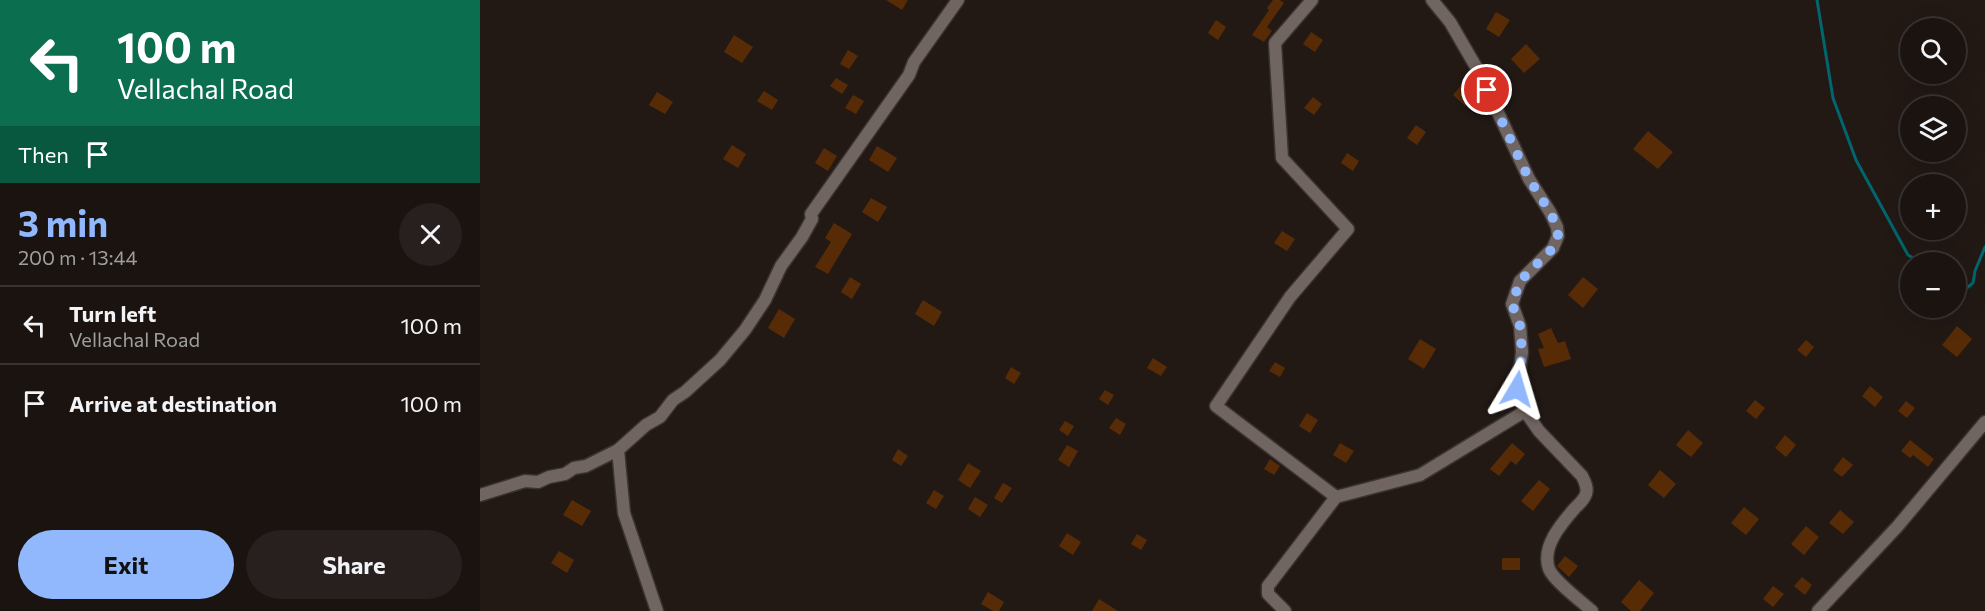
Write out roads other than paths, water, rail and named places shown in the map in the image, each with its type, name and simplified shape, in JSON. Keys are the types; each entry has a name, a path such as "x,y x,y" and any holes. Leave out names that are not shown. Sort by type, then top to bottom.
{"street":[{"path":"480,495 525,481 538,482 566,474 574,468 585,466 618,450 646,425 660,417 673,400 720,360 745,330 765,300 781,266 812,219 810,214 909,75 914,62 958,0"},
{"path":"1312,0 1275,43 1282,158 1348,229 1290,297 1216,406 1336,497"},
{"path":"1432,0 1450,22 1479,72 1529,179 1557,227 1558,236 1553,248 1520,281 1512,304 1520,326 1522,352 1517,389 1525,411 1539,431 1586,483 1587,492 1583,500 1554,537 1549,545 1547,557 1550,570 1566,589 1592,611"},
{"path":"1285,611 1268,594 1268,586 1336,497 1420,476 1525,411"},
{"path":"1818,611 1897,527 1985,422"},
{"path":"618,450 624,513 657,611"}],"waterway":[{"path":"1817,0 1833,98 1856,160 1906,252"},
{"path":"1966,288 1973,283 1975,271 1985,247"}]}
